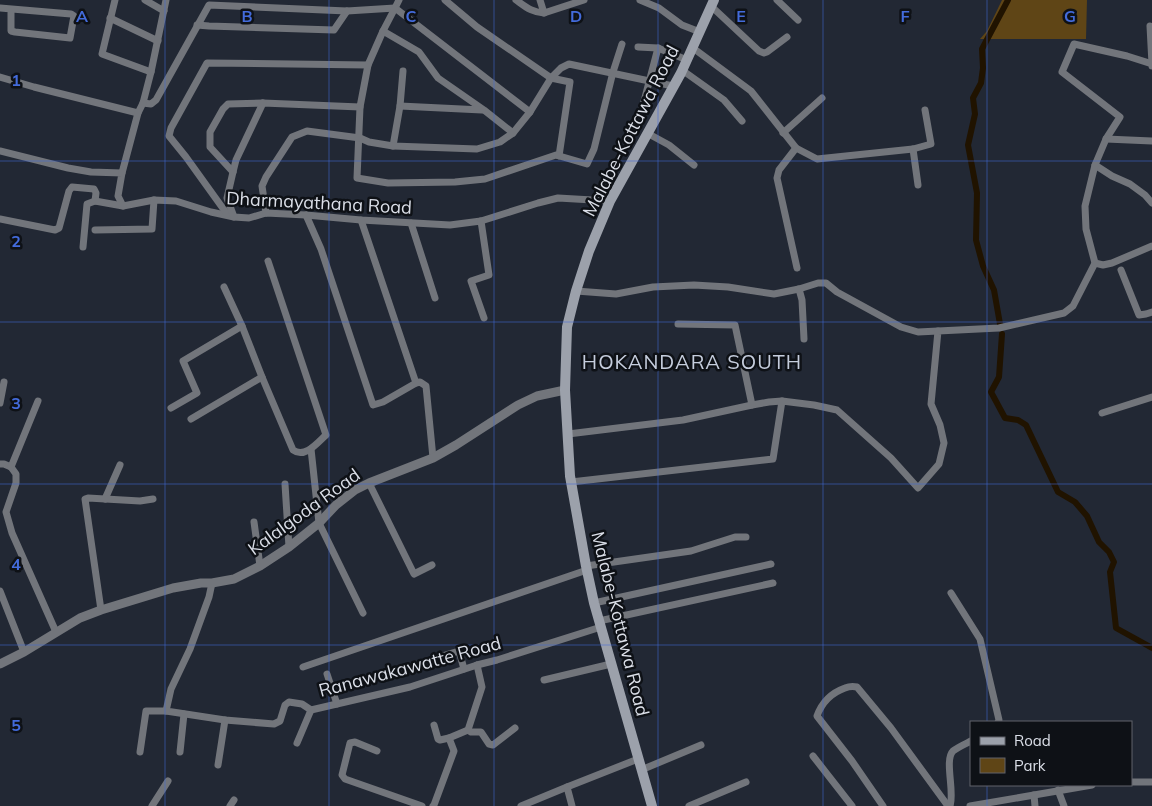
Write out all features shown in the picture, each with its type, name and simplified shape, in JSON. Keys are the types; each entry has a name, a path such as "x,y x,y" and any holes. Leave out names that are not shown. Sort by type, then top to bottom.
{"main road":[{"name":"Malabe-Kottawa Road","path":"652,806 594,603 586,568 571,482 565,390 567,327 576,291 610,201 685,65 712,3"}],"street":[{"path":"115,0 102,54 151,72"},
{"path":"145,0 164,11"},
{"path":"123,206 118,196 122,173 151,72 166,0"},
{"path":"399,0 383,30 368,65 360,107 357,178 388,183 455,182 485,179 556,155 587,164 594,149 622,44"},
{"path":"445,0 477,27 551,78 570,82 559,156"},
{"path":"516,0 530,10 544,13 584,0"},
{"path":"540,0 544,13"},
{"path":"640,0 660,8 682,25 700,32"},
{"path":"777,0 798,20"},
{"path":"143,103 151,104 156,100 211,2 347,11 395,8 530,112"},
{"path":"712,3 758,51 767,52 787,36"},
{"path":"0,8 71,14 74,16 70,38 12,31 10,26 11,9"},
{"path":"197,25 334,30 347,11"},
{"path":"110,18 158,41"},
{"path":"576,291 616,294 653,287 694,285 728,287 774,294 818,283 826,283 837,292 901,327 918,332 999,328 1064,314 1072,306 1095,263 1086,228 1085,206 1095,165 1106,139 1120,116 1062,72 1074,44 1127,56 1152,65 1150,26"},
{"path":"383,30 419,52 438,78 513,133"},
{"path":"638,47 658,48 685,65 724,100 742,121"},
{"path":"642,109 658,48"},
{"path":"693,48 750,92 796,148 818,159 913,150 931,144 925,110"},
{"path":"230,215 169,136 171,128 207,63 368,65"},
{"path":"266,213 262,186 266,177 292,137 308,131 360,138 369,142 393,146 477,148 500,142 513,133 530,112 551,78 561,68 569,64 673,86"},
{"path":"393,146 400,106 403,71"},
{"path":"0,77 138,113"},
{"path":"784,133 822,98"},
{"path":"233,172 210,147 210,132 223,109 228,104 263,103 360,107"},
{"path":"230,215 227,198 236,160 263,103"},
{"path":"400,106 484,110"},
{"path":"647,133 669,146 694,165"},
{"path":"1106,139 1152,142"},
{"path":"796,148 779,170 777,178 797,268"},
{"path":"913,150 918,185"},
{"path":"0,151 68,168 91,172 122,173"},
{"path":"1095,165 1112,176 1130,184 1152,203"},
{"path":"0,218 55,230 59,228 69,191 72,187 94,189 96,193 95,201"},
{"name":"Dharmayathana Road","path":"123,206 154,200 176,201 211,212 249,218 266,213 450,225 481,221 538,202 558,198 610,201"},
{"path":"95,230 152,229 154,200"},
{"path":"83,247 86,204 95,201 123,206"},
{"path":"306,215 321,249 373,405 383,402 416,383 420,382 426,386 433,458"},
{"path":"361,220 416,383"},
{"path":"481,221 489,275 471,281 484,318"},
{"path":"411,223 435,298"},
{"path":"1095,263 1103,265 1112,263 1152,246"},
{"path":"224,287 293,450 297,453 302,453 311,449 326,434 268,261"},
{"path":"1122,270 1139,314 1152,312"},
{"path":"799,289 802,300 804,340"},
{"path":"678,324 734,326 752,405"},
{"path":"170,408 197,393 183,361 242,326"},
{"path":"568,434 683,420 769,402 814,405 837,410 891,458 918,488 939,464 944,443 940,425 931,404 938,332"},
{"path":"191,419 262,377"},
{"path":"0,403 4,382"},
{"name":"Kalalgoda Road","path":"0,664 24,652 80,618 101,610 173,588 201,582 212,583 234,579 260,566 289,547 319,523 336,504 355,490 433,458 518,405 537,396 565,390"},
{"path":"1102,414 1152,396"},
{"path":"11,467 38,401"},
{"path":"571,482 773,458 782,402"},
{"path":"311,449 319,523 363,613"},
{"path":"0,464 11,467 16,474 16,483 6,512 12,533 56,632"},
{"path":"105,499 120,465"},
{"path":"369,483 414,574 432,565"},
{"path":"285,484 289,547"},
{"path":"101,610 85,499 153,500"},
{"path":"254,522 260,566"},
{"path":"303,667 586,568 690,551 735,537 746,537"},
{"path":"594,603 771,564"},
{"path":"140,752 146,711 166,711 172,689 190,649 209,597 212,583"},
{"name":"Ranawakawatte Road","path":"166,711 224,720 274,724 280,721 285,705 289,702 302,704 310,710 410,687 497,660 600,624 773,583"},
{"path":"0,590 24,652"},
{"path":"951,593 980,639 998,721"},
{"path":"442,656 459,651 464,669"},
{"path":"544,680 611,664"},
{"path":"468,730 482,686 477,665"},
{"path":"327,674 337,704"},
{"path":"883,806 852,761 817,716 820,706 828,698 835,692 850,686 857,687 891,728 949,806"},
{"path":"297,743 310,710"},
{"path":"180,752 184,714"},
{"path":"218,765 224,720"},
{"path":"434,725 440,740 468,730 471,732 481,732 489,744 493,745 515,728"},
{"path":"433,806 454,751 449,738"},
{"path":"377,751 355,742 350,743 342,775 344,780 422,806"},
{"path":"949,806 952,798 950,756 954,751 970,742"},
{"path":"641,770 701,745"},
{"path":"813,756 852,806"},
{"path":"521,806 638,759"},
{"path":"152,806 168,781"},
{"path":"690,806 746,782"},
{"path":"1132,782 1152,782"},
{"path":"970,806 1085,786"},
{"path":"567,787 572,806"},
{"path":"1058,790 1064,806"},
{"path":"1034,795 1036,806"}],"green space":[{"path":"1002,0 1087,0 1086,39 980,39 987,31"}],"waterway":[{"path":"1000,324 994,290 983,266 976,240 977,193 968,145 975,114 973,98 981,83 983,68 982,49 1008,0"},
{"path":"1002,334 999,377 991,392 1005,418 1018,420 1026,425 1058,492 1075,502 1087,516 1099,542 1109,552 1114,562 1110,572 1116,628 1152,648"}],"district":[{"name":"HOKANDARA SOUTH","path":"692,362"}]}
